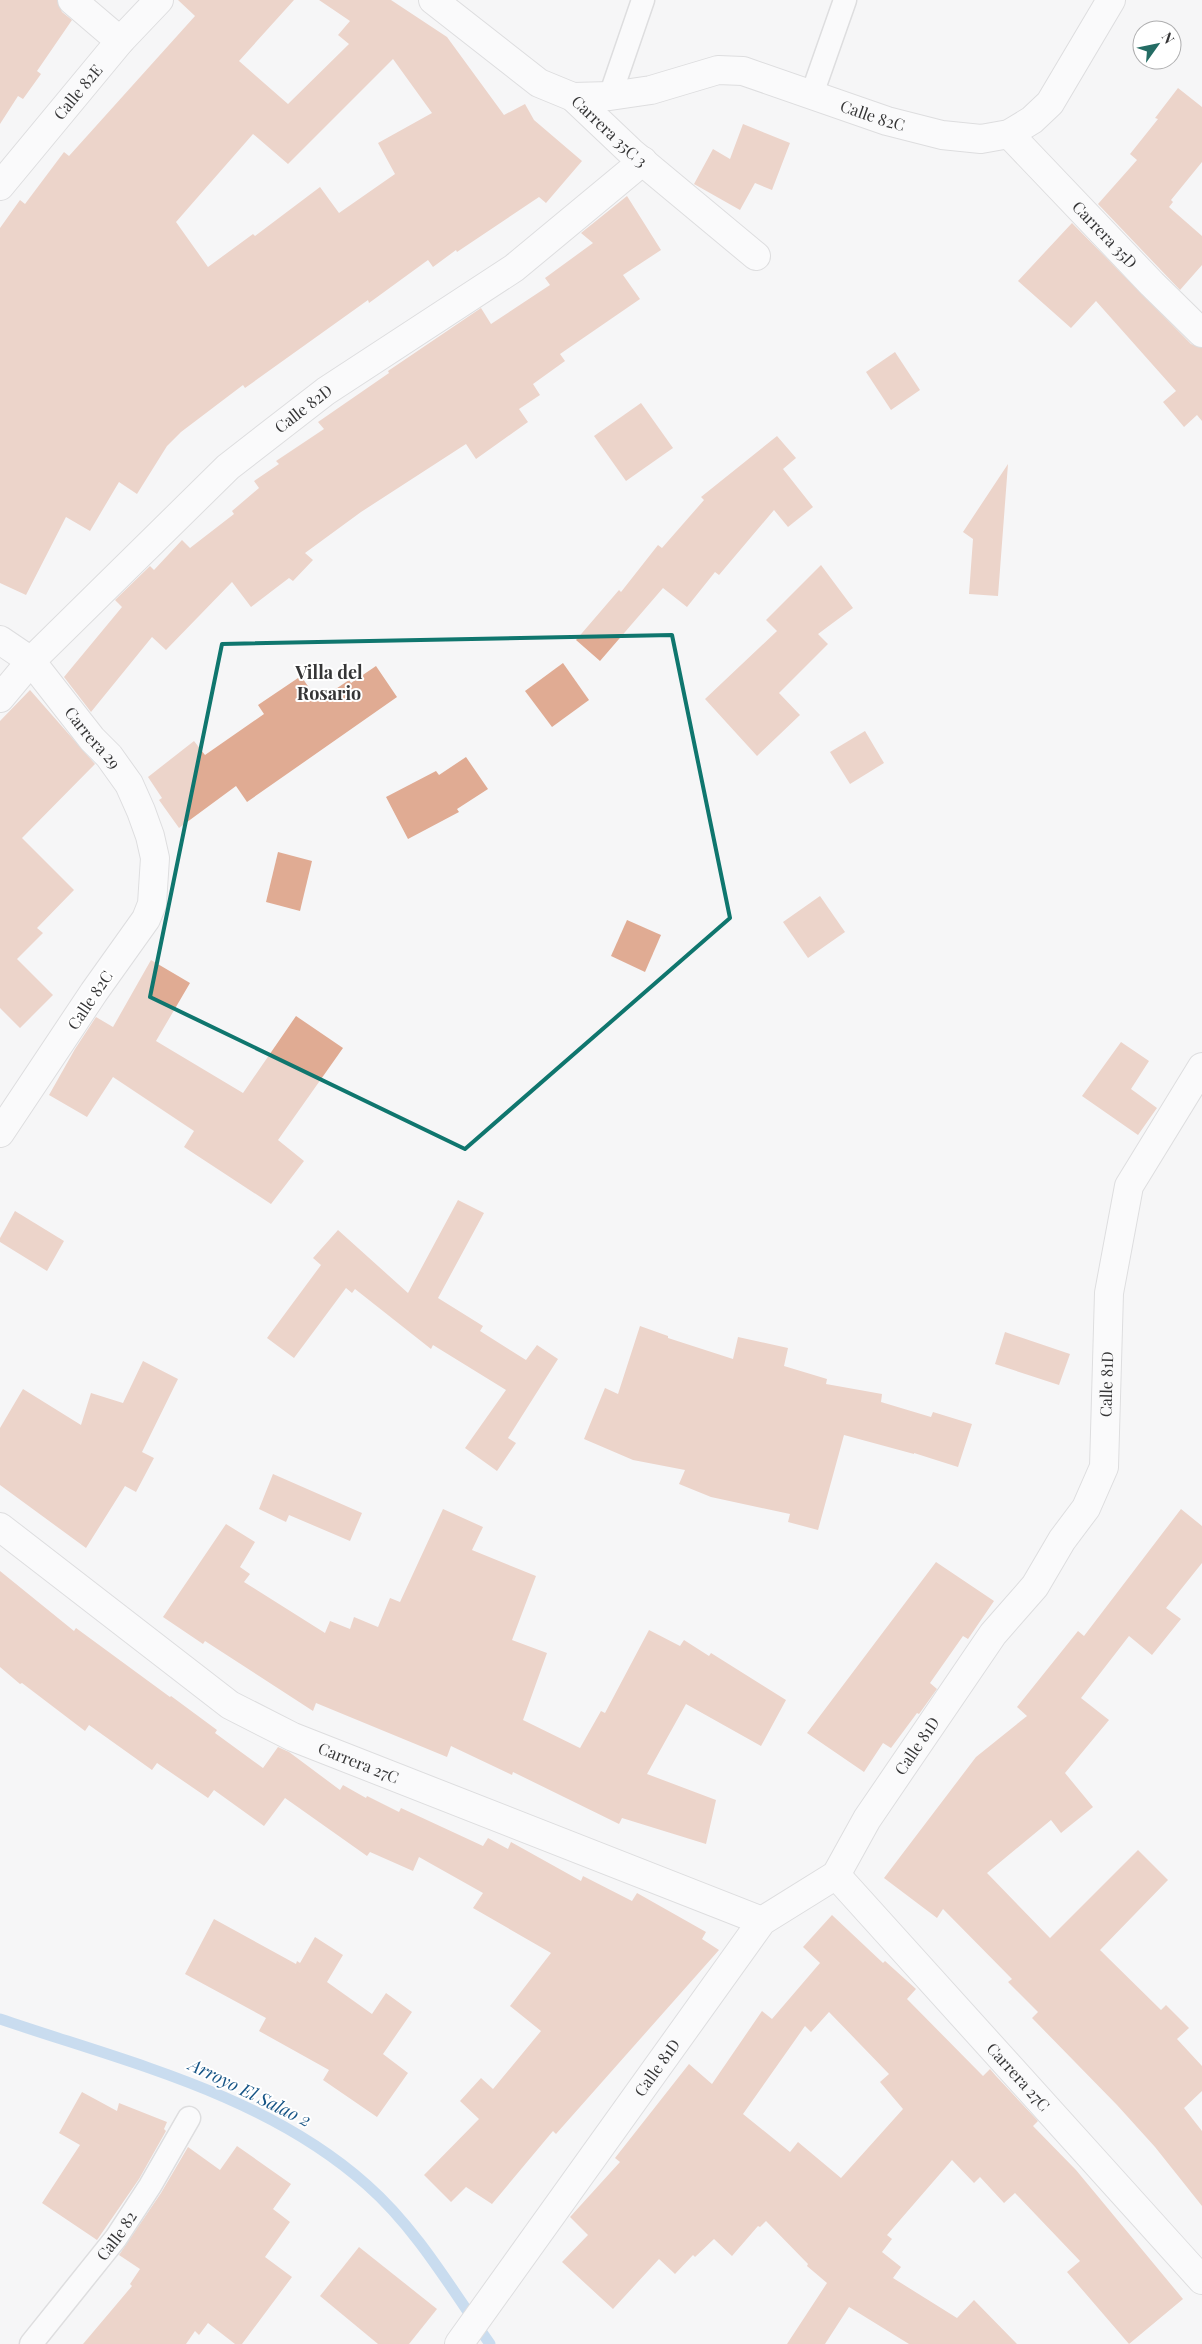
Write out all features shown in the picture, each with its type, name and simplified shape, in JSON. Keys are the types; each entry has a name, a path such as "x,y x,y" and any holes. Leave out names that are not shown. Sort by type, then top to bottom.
{"street":[{"path":"72,0 120,41"},
{"name":"Calle 82E","path":"0,186 120,41 159,0"},
{"name":"Carrera 35C 3","path":"433,0 539,83 573,97 642,161 756,256"},
{"name":"Calle 82C","path":"573,97 610,96 651,90 718,70 744,71 887,121 942,135 981,139 1009,134 1032,120 1050,103 1111,0"},
{"name":"Carrera 35D","path":"1009,134 1152,284 1202,333"},
{"name":"Calle 82D","path":"0,698 31,661 228,467 326,391 514,268 642,161"},
{"name":"Carrera 29","path":"0,640 31,661 92,739 109,756 128,784 150,836 155,858"},
{"name":"Calle 82C","path":"0,1133 94,992 146,919 152,904 155,858"},
{"name":"Calle 81D","path":"462,2340 762,1921 836,1875 866,1819 993,1634 1035,1586 1062,1540 1086,1508 1104,1466 1109,1293 1129,1186 1202,1067"},
{"name":"Carrera 27C","path":"0,1527 230,1705 292,1738 762,1921"},
{"name":"Carrera 27C","path":"836,1875 1202,2280"}],"lane":[{"path":"610,96 643,0"},
{"path":"812,94 845,0"},
{"name":"Calle 82","path":"31,2344 116,2238 150,2186 188,2118"}],"highlighted area":[{"path":"672,635 730,918 465,1149 150,997 222,644"}],"building":[{"path":"0,0 57,0 62,12 72,20 37,71 41,74 23,99 18,96 0,124"},
{"path":"178,0 294,0 239,61 288,104 349,44 338,35 350,21 319,0 391,0 447,37 504,115 525,104 534,120 582,161 546,203 539,197 457,252 456,250 433,267 428,260 369,303 368,300 245,388 243,385 181,432 167,446 137,494 119,482 90,531 66,517 26,595 0,583 0,228 20,200 25,204 64,152 69,156 195,16","holes":["393,59 432,113 378,143 395,174 339,213 320,187 255,236 253,234 208,267 176,222 253,134 288,164"]},
{"path":"1178,88 1202,107 1202,162 1171,200 1173,202 1169,207 1202,236 1202,265 1180,290 1098,204 1137,160 1130,154 1158,119 1155,118"},
{"path":"743,124 790,143 772,190 755,183 740,210 694,184 713,149 730,159"},
{"path":"627,196 661,250 623,275 640,299 560,354 565,361 533,384 540,395 519,409 528,422 476,459 466,444 361,512 305,553 313,560 293,581 289,578 251,607 232,582 166,650 152,637 91,712 64,677 122,607 115,600 150,566 154,570 182,540 190,548 234,514 232,511 259,488 254,481 279,464 276,461 324,429 318,422 389,373 388,371 481,308 491,324 550,285 545,278 593,243 581,233"},
{"path":"1072,223 1191,344 1202,348 1202,421 1197,415 1184,427 1163,402 1176,391 1096,301 1071,328 1018,281"},
{"path":"895,352 920,390 891,410 866,372"},
{"path":"641,403 673,448 626,481 594,436"},
{"path":"777,436 796,458 783,469 813,507 788,527 774,510 719,575 715,572 687,607 663,588 600,661 576,640 619,590 621,592 658,545 662,548 704,500 701,497"},
{"path":"1008,464 998,596 969,594 973,539 963,532"},
{"path":"821,565 853,608 818,634 828,644 779,693 800,715 757,756 705,699 777,631 766,620"},
{"path":"563,663 589,700 552,727 525,691"},
{"path":"376,666 397,697 247,802 236,786 179,828 159,800 162,798 148,777 194,741 205,755 264,714 258,705 301,676 318,701 349,680 351,683"},
{"path":"30,690 95,764 22,838 74,890 37,928 43,933 17,959 53,995 20,1028 0,1008 0,721"},
{"path":"865,731 884,763 850,784 830,752"},
{"path":"466,757 488,789 457,809 459,812 408,839 386,797 436,771 439,775"},
{"path":"278,852 312,861 300,911 266,902"},
{"path":"820,896 845,932 808,958 783,922"},
{"path":"627,920 661,935 645,972 611,956"},
{"path":"151,960 190,983 156,1041 243,1093 296,1016 343,1048 278,1140 304,1161 271,1204 184,1147 194,1131 113,1077 87,1117 49,1095 96,1017 113,1027"},
{"path":"1121,1042 1149,1061 1131,1089 1157,1108 1138,1135 1082,1096"},
{"path":"458,1200 484,1213 438,1298 483,1326 480,1331 526,1360 537,1345 558,1359 508,1438 516,1443 497,1471 465,1448 506,1390 433,1345 431,1349 355,1289 352,1293 346,1288 294,1358 267,1338 321,1265 313,1258 338,1230 408,1293"},
{"path":"15,1211 64,1241 47,1271 0,1242 0,1238"},
{"path":"640,1326 668,1336 668,1338 733,1359 738,1337 788,1348 784,1366 827,1379 826,1384 882,1394 881,1402 931,1417 933,1412 972,1424 958,1467 914,1453 844,1435 818,1530 788,1522 790,1514 711,1497 679,1484 685,1470 633,1460 584,1439 605,1388 618,1394"},
{"path":"1005,1332 1070,1354 1059,1385 995,1364"},
{"path":"143,1361 178,1379 142,1452 154,1458 136,1492 125,1486 86,1548 0,1485 0,1428 23,1389 81,1425 91,1393 123,1403"},
{"path":"273,1474 362,1513 350,1541 289,1515 286,1522 259,1509"},
{"path":"443,1509 483,1527 472,1550 536,1576 512,1640 547,1653 523,1720 580,1748 601,1711 605,1713 649,1630 680,1646 684,1640 709,1656 711,1653 786,1700 761,1746 686,1704 647,1774 716,1800 706,1844 622,1818 619,1824 513,1772 512,1775 451,1746 447,1757 316,1703 313,1711 205,1641 203,1644 163,1617 226,1524 255,1542 240,1567 250,1574 244,1582 325,1633 330,1621 350,1629 354,1617 378,1627 390,1598 400,1602"},
{"path":"1181,1509 1202,1526 1202,1563 1166,1608 1181,1619 1152,1655 1129,1636 1081,1698 1109,1720 1065,1773 1093,1807 1061,1833 1051,1820 987,1873 1050,1938 1138,1850 1168,1880 1100,1950 1161,2010 1166,2005 1189,2028 1177,2039 1202,2066 1202,2091 1184,2108 1202,2131 1202,2206 1155,2147 1032,2018 1038,2012 1008,1982 1012,1979 943,1909 937,1918 884,1878 976,1757 1027,1716 1017,1707 1078,1631 1084,1636"},
{"path":"936,1562 994,1601 968,1639 963,1636 930,1683 937,1689 919,1714 917,1713 891,1748 883,1743 864,1772 807,1733"},
{"path":"0,1571 74,1631 76,1628 171,1696 217,1730 215,1733 263,1768 278,1747 289,1752 340,1790 343,1785 366,1798 367,1796 399,1812 401,1808 483,1846 488,1838 508,1849 511,1842 581,1881 583,1876 632,1901 637,1893 706,1932 702,1939 719,1950 556,2134 553,2131 492,2204 466,2187 451,2202 424,2175 479,2119 460,2101 481,2078 493,2089 541,2031 510,2006 551,1953 473,1908 483,1893 419,1857 413,1871 370,1852 367,1856 285,1798 264,1826 214,1790 208,1798 157,1763 152,1770 89,1725 85,1731 22,1683 20,1684 0,1667"},
{"path":"832,1915 883,1963 885,1961 916,1989 907,1999 983,2076 990,2069 1038,2121 1033,2126 1076,2170 1183,2299 1129,2344 1067,2272 1080,2261 1015,2193 1004,2203 980,2177 974,2183 952,2160 887,2235 892,2239 882,2252 901,2267 893,2278 957,2318 974,2300 1017,2344 909,2344 849,2307 825,2344 787,2344 827,2283 807,2266 808,2264 766,2221 760,2227 758,2226 732,2256 714,2239 695,2257 693,2255 675,2274 659,2259 613,2309 562,2262 588,2235 570,2217 620,2162 615,2158 689,2064 712,2084 762,2011 772,2019 820,1963 803,1947","holes":["829,2012 889,2074 880,2082 903,2109 841,2178 798,2142 790,2152 743,2114 805,2026 811,2032"]},
{"path":"214,1919 296,1964 297,1961 300,1963 315,1937 343,1955 327,1982 372,2014 386,1993 412,2012 383,2054 408,2073 377,2117 323,2080 329,2070 259,2031 266,2018 185,1974"},
{"path":"82,2092 117,2111 119,2103 167,2122 164,2129 166,2131 139,2179 97,2240 42,2203 80,2145 59,2133"},
{"path":"237,2146 291,2184 273,2209 290,2222 265,2257 292,2277 242,2344 235,2344 208,2323 199,2335 195,2331 186,2344 83,2344 132,2286 130,2284 140,2269 119,2255 161,2193 188,2147 220,2170"},
{"path":"359,2247 437,2309 409,2344 378,2344 320,2296"}],"waterway":[{"name":"Arroyo El Salao 2","path":"0,2019 145,2066 192,2084 239,2104 284,2127 327,2154 367,2185 402,2221 418,2240 490,2344"}],"district":[{"name":"Villa del Rosario","path":"329,683"}]}
